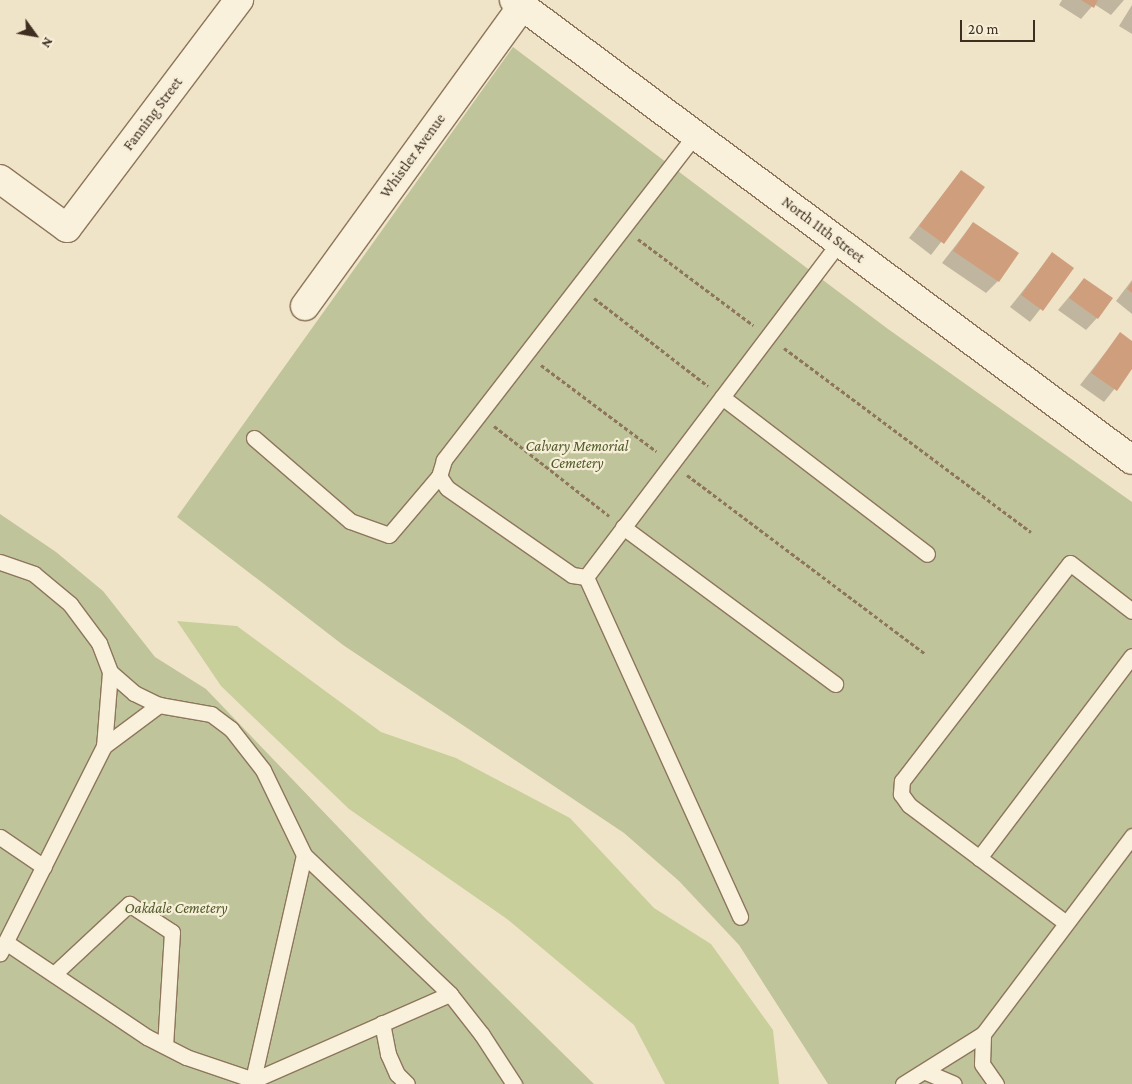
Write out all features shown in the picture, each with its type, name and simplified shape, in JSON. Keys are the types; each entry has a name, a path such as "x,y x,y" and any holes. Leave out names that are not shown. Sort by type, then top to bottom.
{"street":[{"name":"Fanning Street","path":"0,179 67,228 238,0"},
{"name":"North 11th Street","path":"518,3 838,242 1130,455"},
{"name":"Whistler Avenue","path":"305,306 518,3"}],"lane":[{"path":"254,438 350,521 389,535 439,476 444,460 695,135"},
{"path":"586,577 838,242"},
{"path":"722,397 927,554"},
{"path":"439,476 447,488 572,575 586,577"},
{"path":"623,527 835,684"},
{"path":"0,562 34,574 70,604 98,643 110,672 134,694 159,705 211,714 231,730 263,770 304,856 450,994 482,1035 514,1084"},
{"path":"1066,924 909,806 901,794 902,781 1070,563 1132,611"},
{"path":"586,577 740,917"},
{"path":"979,858 1132,656"},
{"path":"110,672 104,746 3,948 54,974 165,1046 186,1057 253,1082 450,994"},
{"path":"104,746 159,705"},
{"path":"0,836 44,867"},
{"path":"903,1084 926,1072 983,1034 1132,836"},
{"path":"253,1082 304,856"},
{"path":"54,974 128,904 172,932 165,1046"},
{"path":"382,1023 388,1054 397,1074 407,1084"},
{"path":"983,1034 982,1064 996,1084"},
{"path":"926,1072 954,1084"}],"path":[{"path":"623,228 1031,532"},
{"path":"578,286 722,397"},
{"path":"526,354 925,654"},
{"path":"479,415 623,527"}],"green space":[{"name":"Calvary Memorial Cemetery","path":"513,47 888,329 1132,502 1132,1084 828,1084 739,945 679,881 624,833 343,645 177,517"},
{"name":"Oakdale Cemetery","path":"0,514 56,552 103,591 155,657 206,689 427,920 594,1084 0,1084"},
{"path":"177,621 237,626 381,732 456,758 570,818 654,908 711,944 773,1030 779,1084 665,1084 634,1025 507,919 349,809 221,686"}],"building":[{"path":"1081,0 1098,0 1094,8"},
{"path":"961,170 985,187 944,244 919,226"},
{"path":"973,222 1019,253 999,282 953,251"},
{"path":"1052,252 1074,268 1043,311 1021,295"},
{"path":"1084,278 1113,298 1098,319 1069,298"},
{"path":"1132,282 1132,293 1127,289"},
{"path":"1120,332 1132,341 1132,369 1117,391 1091,373"}]}
